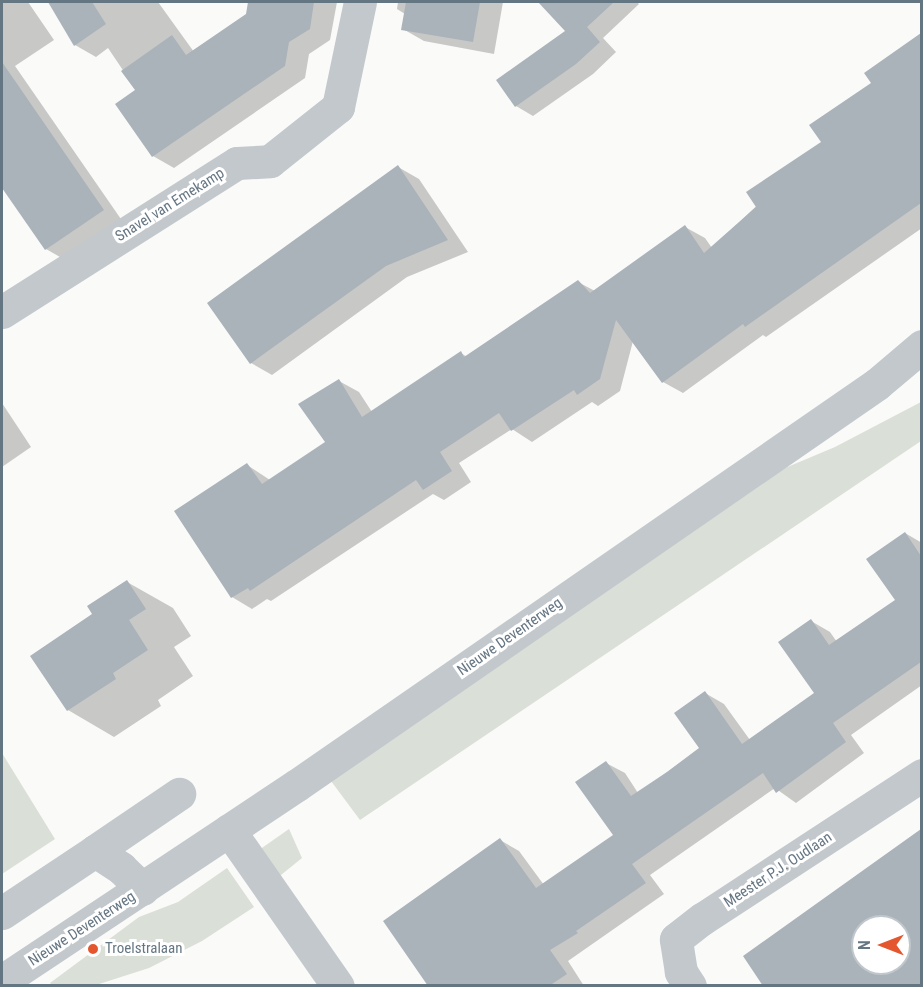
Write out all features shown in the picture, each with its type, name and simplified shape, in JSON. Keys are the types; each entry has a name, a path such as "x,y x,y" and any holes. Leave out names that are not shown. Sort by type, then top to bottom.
{"street":[{"name":"Snavel van Emekamp","path":"2,312 237,163 270,162 338,107 360,2"},
{"name":"Nieuwe Deventerweg","path":"18,978 143,889 877,384 921,346"},
{"name":"Nieuwe Deventerweg","path":"877,384 921,364"},
{"name":"Meester P.J. Oudlaan","path":"690,986 681,972 676,939 702,919 921,775"},
{"path":"2,913 179,794"},
{"path":"229,830 338,986"},
{"name":"Nieuwe Deventerweg","path":"95,851 121,868 143,889"}],"shaded area":[{"path":"921,402 921,441 360,820 331,781 785,468 835,447"},
{"path":"2,753 55,839 2,874"},
{"path":"289,829 302,858 276,879 259,850"},
{"path":"227,868 254,907 202,941 149,968 96,985 52,985 50,983 139,917 178,902"}],"building":[{"path":"48,2 92,2 106,24 74,46"},
{"path":"248,2 314,2 310,29 289,42 285,66 152,157 115,104 135,90 121,71 172,35 186,55 246,14"},
{"path":"406,2 480,2 473,42 401,30"},
{"path":"538,2 614,2 587,27 600,42 576,64 515,107 496,80 565,31"},
{"path":"921,33 921,203 745,327 743,324 662,383 616,320 600,379 577,395 574,390 511,431 499,413 440,452 452,471 423,490 416,480 250,591 248,588 231,598 174,511 247,463 262,484 325,442 298,404 339,379 362,417 461,351 464,357 578,280 590,293 685,225 704,253 756,207 746,192 821,142 809,125 871,83 864,73"},
{"path":"2,62 104,210 45,250 2,188"},
{"path":"398,165 448,240 386,266 250,364 207,303"},
{"path":"905,532 921,556 921,662 833,723 846,742 776,793 763,773 632,864 646,883 576,931 578,933 550,950 567,974 549,986 428,986 383,921 500,838 536,888 613,835 575,782 606,761 631,796 667,772 699,748 674,713 705,691 742,744 814,693 778,642 811,619 829,645 895,600 866,559"},
{"path":"127,580 146,609 129,620 148,650 113,673 116,679 67,711 30,656 92,614 87,606"},
{"path":"921,829 921,986 763,986 743,956"}],"place":[{"name":"Troelstralaan","path":"93,949"}]}
